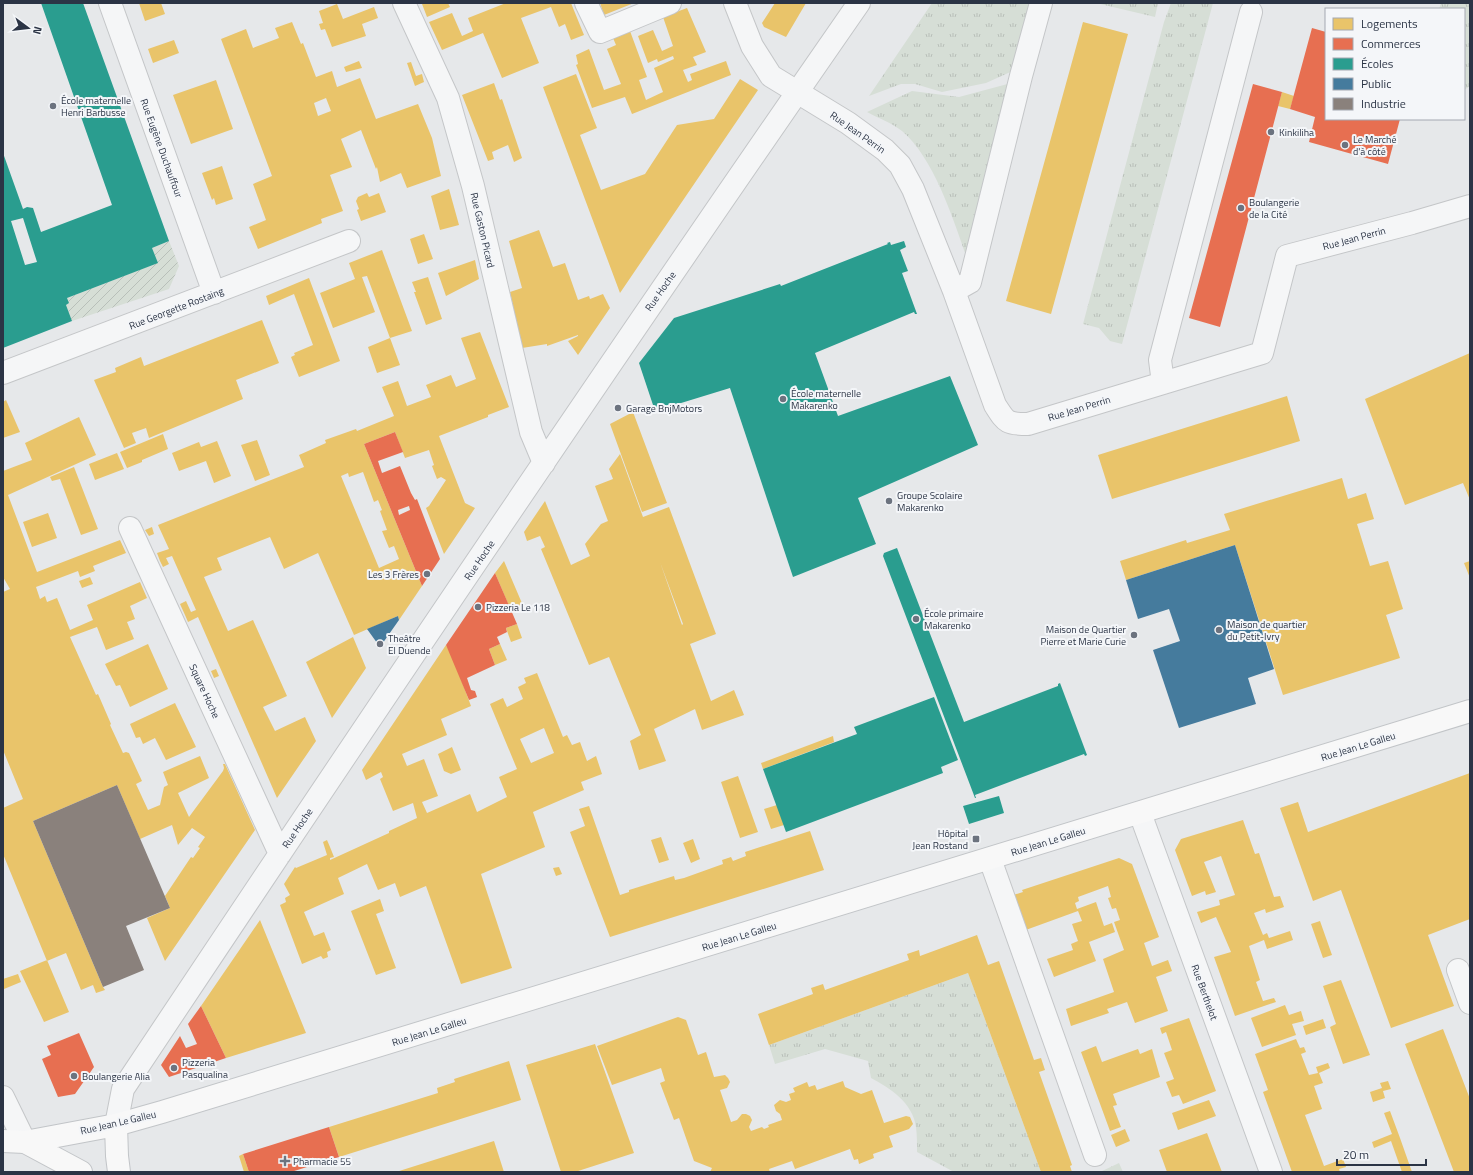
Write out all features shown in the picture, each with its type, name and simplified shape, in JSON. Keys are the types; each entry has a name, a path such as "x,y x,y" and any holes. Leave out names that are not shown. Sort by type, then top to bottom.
{"main road":[{"name":"Rue Jean Le Galleu","path":"3,1142 26,1142 116,1125 162,1112 1470,712"},
{"path":"116,1125 119,1172"},
{"path":"26,1142 47,1172"},
{"path":"26,1142 81,1172"}],"street":[{"name":"Rue Eugène Duchauffour","path":"110,3 214,293"},
{"name":"Rue Gaston Picard","path":"404,3 448,98 473,186 530,432 544,463"},
{"path":"586,3 600,32 670,3"},
{"name":"Rue Jean Perrin","path":"735,3 752,46 771,76 848,123 885,150 900,165 913,189 954,291 995,405 1004,420 1013,424 1028,424 1262,353 1287,256 1470,206"},
{"name":"Rue Hoche","path":"116,1125 123,1089 649,306 859,3"},
{"path":"954,291 970,282 1021,76 1041,3"},
{"path":"1163,383 1160,360 1252,12"},
{"name":"Rue Georgette Rostaing","path":"3,373 349,241"},
{"name":"Square Hoche","path":"130,528 280,854"},
{"name":"Rue Berthelot","path":"1140,813 1271,1172"},
{"path":"990,859 1095,1155"},
{"path":"1458,970 1470,1004"},
{"path":"3,1097 26,1142"}],"green space":[{"path":"932,3 1036,3 1017,69 986,83 942,92 915,84 901,84 869,96"},
{"path":"1096,3 1158,3 1155,17"},
{"path":"1171,3 1213,3 1122,344 1110,341 1099,328 1083,324 1164,22"},
{"path":"1441,3 1470,3 1470,86 1465,89 1465,8 1439,8"},
{"path":"1015,82 970,267 951,213 935,176 925,159 914,143 902,131 867,112 912,91 959,97"},
{"path":"169,241 179,266 169,289 72,321 66,305 69,303 67,298 157,263 152,248"},
{"path":"968,973 1041,1172 954,1172 917,1152 917,1136 914,1118 900,1097 886,1086 871,1078 868,1061 825,1049 775,1064 769,1045"},
{"path":"1119,1163 1123,1172 1100,1172"}],"building: Logements":[{"path":"139,3 161,3 165,14 145,21"},
{"path":"448,3 450,7 427,17 422,4"},
{"path":"506,3 571,3 584,35 571,40 565,24 559,27 551,7 521,18 539,63 502,78 483,33 442,50 429,22 452,13 462,36 473,31 468,18"},
{"path":"600,3 634,3 604,15"},
{"path":"775,3 806,3 786,37 764,27 762,23"},
{"path":"337,4 343,19 374,7 378,18 362,24 366,36 332,47 325,29 321,30 319,24 323,23 319,11"},
{"path":"687,8 706,52 693,57 697,65 683,70 688,82 692,80 690,74 726,61 731,75 632,114 625,97 592,108 576,65 578,64 576,55 589,49 604,90 621,84 607,49 616,45 613,38 630,31 647,77 639,80 646,100 663,92 654,68 674,59 673,56 658,62 657,59 648,63 638,36 653,30 662,51 673,46 663,17"},
{"path":"292,22 301,44 303,43 316,77 332,71 337,87 360,78 376,119 418,104 432,138 441,176 407,188 401,173 380,182 377,167 376,169 361,130 341,139 352,167 330,175 343,211 321,219 322,223 258,249 249,227 266,220 253,184 272,176 221,39 246,29 253,48 279,38 275,28","holes":["326,98 331,111 318,116 314,103"]},
{"path":"1083,22 1128,34 1051,314 1006,301"},
{"path":"174,40 179,53 153,63 148,49"},
{"path":"359,61 362,68 346,72 344,67"},
{"path":"411,62 416,76 422,74 424,82 415,86 407,63"},
{"path":"576,74 597,128 580,135 601,190 645,174 677,125 714,119 740,79 758,90 620,293 543,87"},
{"path":"216,80 233,129 191,144 173,95"},
{"path":"494,83 500,100 502,99 522,158 514,162 508,145 492,152 494,159 488,161 462,95"},
{"path":"1282,92 1294,96 1290,109 1278,106"},
{"path":"222,166 233,199 216,205 214,198 212,200 202,173"},
{"path":"449,189 459,225 440,230 431,196"},
{"path":"367,193 369,197 379,193 386,212 361,221 357,210 359,209 356,201 358,197"},
{"path":"539,230 553,267 565,263 578,300 589,296 590,299 603,294 610,308 578,355 568,341 578,335 547,346 547,344 522,348 510,292 522,288 509,241"},
{"path":"424,234 433,259 418,264 410,239"},
{"path":"382,250 412,331 390,338 367,276 362,277 375,312 333,328 320,293 355,279 349,263"},
{"path":"475,260 479,279 446,296 438,273"},
{"path":"428,277 442,319 426,325 412,282"},
{"path":"309,278 340,361 299,377 291,357 295,355 294,353 313,345 294,294 269,305 266,296"},
{"path":"262,320 279,363 236,380 243,399 149,438 146,428 132,433 136,443 124,448 94,380 116,372 115,368 141,357 144,366"},
{"path":"480,332 509,407 488,415 488,417 439,436 465,503 475,508 444,554 426,508 429,506 446,480 441,477 437,479 432,466 434,465 429,450 405,458 395,432 364,444 422,586 399,620 398,616 354,635 318,553 284,569 270,537 217,558 222,570 204,577 228,631 253,620 287,696 263,707 275,731 305,717 316,741 277,798 198,617 188,622 180,604 186,601 191,612 196,610 172,556 166,558 169,564 163,567 160,561 157,553 169,549 158,525 304,467 299,455 326,443 325,440 356,429 357,431 394,416 382,387 398,381 407,406 431,397 426,385 451,375 456,387 476,379 461,338","holes":["363,472 374,502 378,500 382,510 380,511 387,530 382,531 389,548 394,546 399,559 379,568 341,476 348,473 349,477"]},
{"path":"390,338 400,365 377,373 368,347"},
{"path":"1470,353 1470,500 1463,483 1405,505 1365,399"},
{"path":"1287,396 1300,441 1112,499 1098,455"},
{"path":"6,400 20,432 3,438 3,402"},
{"path":"633,412 667,503 642,512 610,424"},
{"path":"79,417 96,455 8,495 37,572 120,540 126,553 93,566 95,571 80,577 78,571 36,587 40,599 45,596 47,602 57,598 70,630 93,620 87,605 140,582 147,598 130,606 135,619 127,622 134,639 106,650 97,627 70,637 96,695 98,694 123,753 129,753 142,781 136,784 148,810 160,805 164,787 168,785 163,772 200,756 209,778 178,793 189,817 223,771 223,764 225,764 255,830 165,961 147,918 170,908 165,896 191,857 193,858 200,848 198,847 205,837 192,828 178,845 172,825 140,839 117,785 33,821 105,990 96,993 93,985 81,990 66,953 47,961 3,854 3,808 23,799 3,750 3,592 10,589 3,577 3,471 32,460 25,443"},
{"path":"163,434 168,449 127,468 120,452"},
{"path":"257,440 270,475 255,481 241,445"},
{"path":"217,441 231,476 214,483 206,461 179,471 172,453 199,442 201,447"},
{"path":"117,453 124,469 95,480 89,464"},
{"path":"620,454 643,517 669,507 716,634 690,644 711,701 734,690 744,715 702,730 695,709 654,729 666,761 639,770 630,741 641,735 609,657 589,665 541,549 545,547 540,536 527,541 524,532 545,501 571,565 590,556 585,544 601,524 608,521 595,486 613,479 609,469","holes":["660,562 683,624 682,625"]},
{"path":"74,467 98,529 81,535 60,479 52,481 50,477"},
{"path":"1342,478 1348,499 1366,493 1374,519 1357,524 1370,566 1388,561 1403,609 1386,615 1400,658 1283,695 1235,545 1126,580 1120,561 1186,540 1187,543 1230,530 1224,514"},
{"path":"48,513 57,538 32,547 23,522"},
{"path":"152,527 154,534 149,536 145,530"},
{"path":"504,561 524,608 512,613 495,573"},
{"path":"1470,561 1470,578 1464,563"},
{"path":"90,577 93,584 82,588 79,581"},
{"path":"517,624 522,638 511,642 506,628"},
{"path":"353,637 366,668 332,718 306,662"},
{"path":"148,644 168,689 130,707 120,685 116,686 105,664"},
{"path":"500,644 507,660 495,665 489,649"},
{"path":"446,645 453,658 471,706 441,719 447,735 402,754 407,766 424,759 438,796 422,802 427,813 470,794 477,812 507,797 499,777 517,769 490,704 503,698 507,707 523,699 518,687 526,683 524,678 537,673 563,737 567,735 572,745 580,742 587,761 596,756 602,774 581,782 584,790 533,812 545,847 481,874 512,968 461,984 426,886 400,897 395,883 378,890 367,864 338,878 344,894 304,912 314,936 324,932 331,950 327,952 328,957 323,959 321,956 302,964 280,905 286,902 285,898 290,895 284,884 295,867 296,868 327,855 323,842 327,840 334,857 330,858 330,860 389,833 389,831 417,818 413,803 393,811 380,779 383,777 381,772 366,780 362,770","holes":["544,728 554,753 531,763 520,739"]},
{"path":"216,669 219,676 214,678 211,671"},
{"path":"175,703 196,747 166,760 155,738 143,744 140,737 136,738 130,724"},
{"path":"833,736 834,742 763,769 761,763"},
{"path":"452,747 461,770 451,774 444,771 438,754"},
{"path":"1470,773 1470,919 1428,935 1454,1006 1391,1028 1341,890 1313,901 1280,808 1298,802 1308,832"},
{"path":"738,776 758,832 740,838 721,782"},
{"path":"777,805 784,825 771,829 764,809"},
{"path":"589,806 620,895 629,892 629,890 674,876 675,880 684,878 723,864 722,860 731,857 733,861 746,856 745,852 810,831 824,870 610,937 570,832 585,826 579,809"},
{"path":"1243,820 1255,854 1259,853 1274,897 1280,896 1284,907 1266,913 1265,909 1254,913 1263,935 1267,933 1269,938 1290,931 1293,940 1267,949 1264,940 1249,946 1260,980 1256,982 1263,1001 1274,998 1276,1002 1235,1016 1214,957 1231,952 1216,917 1201,923 1197,912 1220,905 1219,900 1235,895 1221,856 1204,862 1216,892 1206,895 1205,891 1192,896 1175,850 1181,839"},
{"path":"661,837 669,860 659,863 651,840"},
{"path":"693,839 700,859 691,863 683,843"},
{"path":"1119,858 1132,864 1159,937 1144,943 1152,966 1168,960 1172,971 1156,977 1168,1011 1135,1023 1127,1002 1107,1009 1109,1013 1071,1026 1066,1009 1114,992 1103,959 1124,950 1114,922 1120,920 1116,908 1112,909 1108,898 1111,897 1108,886 1078,897 1079,901 1075,903 1077,909 1096,902 1104,926 1112,923 1115,932 1089,942 1096,961 1054,977 1047,959 1073,950 1071,944 1078,941 1072,924 1082,921 1078,911 1023,931 1010,896 1023,892 1022,890"},
{"path":"559,867 562,874 556,876 553,868"},
{"path":"380,899 384,911 376,914 396,968 376,975 351,911"},
{"path":"260,920 306,1033 226,1058 201,1006"},
{"path":"1320,921 1332,955 1323,958 1311,924"},
{"path":"977,935 988,965 999,961 1034,1060 1041,1058 1045,1070 1039,1072 1072,1165 1070,1166 1072,1172 1041,1172 968,973 769,1045 758,1014 813,994 811,988 823,984 825,990 909,960 907,954 919,950 920,956"},
{"path":"47,960 69,1012 44,1022 20,971"},
{"path":"18,974 21,982 4,989 3,979"},
{"path":"1341,980 1370,1055 1343,1064 1330,1027 1336,1024 1323,986"},
{"path":"1285,1005 1289,1015 1301,1011 1304,1021 1292,1024 1296,1035 1262,1047 1251,1018"},
{"path":"678,1017 686,1020 698,1055 706,1052 714,1077 725,1075 728,1078 730,1082 727,1088 720,1090 731,1122 737,1120 742,1114 746,1114 750,1116 752,1120 749,1127 751,1131 762,1127 764,1129 769,1127 768,1125 782,1120 774,1105 780,1100 786,1102 791,1100 789,1094 795,1092 793,1088 807,1082 809,1087 815,1085 817,1090 843,1081 845,1087 861,1094 872,1090 884,1123 906,1116 910,1117 913,1124 909,1129 889,1136 893,1147 873,1154 874,1158 859,1164 858,1159 854,1160 850,1149 795,1169 792,1161 769,1169 770,1172 710,1172 712,1168 694,1161 679,1118 674,1120 660,1083 665,1081 661,1068 612,1085 597,1046"},
{"path":"1189,1018 1216,1091 1183,1104 1179,1095 1172,1097 1166,1082 1174,1079 1164,1053 1172,1050 1166,1032 1162,1034 1160,1028"},
{"path":"1323,1019 1326,1028 1306,1035 1303,1026"},
{"path":"1443,1029 1470,1099 1470,1172 1454,1172 1405,1044"},
{"path":"1296,1039 1300,1048 1304,1047 1306,1052 1301,1054 1309,1075 1318,1073 1316,1067 1328,1063 1330,1068 1319,1073 1323,1083 1314,1086 1322,1109 1305,1115 1324,1166 1343,1159 1346,1167 1339,1169 1340,1172 1292,1172 1263,1092 1268,1090 1255,1054"},
{"path":"595,1044 634,1153 575,1172 561,1172 526,1065"},
{"path":"1096,1046 1102,1062 1138,1049 1140,1054 1152,1049 1160,1077 1113,1094 1117,1105 1113,1106 1121,1127 1110,1131 1081,1052"},
{"path":"509,1061 521,1100 339,1157 329,1127 438,1093 437,1088 455,1082 454,1079"},
{"path":"1388,1081 1391,1089 1383,1091 1385,1098 1373,1102 1370,1092 1382,1088 1380,1083"},
{"path":"1209,1100 1216,1116 1178,1130 1172,1113"},
{"path":"1390,1111 1412,1172 1402,1172 1391,1141 1374,1148 1372,1142 1392,1134 1384,1113"},
{"path":"1125,1129 1130,1141 1116,1147 1111,1135"},
{"path":"1207,1133 1222,1172 1167,1172 1159,1150"},
{"path":"494,1141 504,1172 396,1172"},
{"path":"243,1154 249,1172 244,1172 239,1156"}],"building: Commerces":[{"path":"1312,28 1325,32 1325,120 1400,120 1388,164 1309,142 1315,117 1290,109"},
{"path":"1253,84 1282,92 1220,327 1189,318"},
{"path":"395,432 403,452 378,461 382,473 400,466 411,493 415,500 417,499 440,559 422,586 364,444","holes":["409,506 410,510 399,515 398,510"]},
{"path":"495,573 517,624 506,628 507,632 497,637 500,644 489,649 495,665 467,678 471,690 475,691 477,697 469,700 446,645"},
{"path":"201,1006 226,1058 169,1077 161,1065 180,1036 186,1048 197,1044 188,1024"},
{"path":"79,1033 94,1067 75,1094 58,1097 42,1059 51,1055 47,1046"},
{"path":"329,1127 339,1157 291,1172 249,1172 243,1154"}],"building: Écoles":[{"path":"41,3 83,3 169,241 152,248 158,263 67,298 69,303 66,305 72,321 3,348 3,153 23,209 27,207 33,208 41,232 112,205","holes":["23,218 37,262 25,265 11,221"]},
{"name":"École maternelle Makarenko","path":"904,241 906,247 900,250 908,271 902,273 917,314 914,312 815,353 838,416 950,376 978,445 858,498 876,544 793,577 730,388 655,411 639,363 674,318 780,284 781,286 888,244 887,243 890,242 891,245"},
{"name":"École primaire Makarenko","path":"897,548 964,722 1058,686 1060,683 1087,755 1085,756 1084,754 975,795 975,798 883,556 884,553"},
{"path":"934,697 958,760 941,767 943,773 786,832 763,769 857,734 854,727"},
{"path":"999,796 1004,813 969,824 963,806"}],"building: Public":[{"name":"Maison de quartier du Petit-Ivry","path":"1235,545 1274,669 1248,678 1256,704 1179,728 1153,650 1180,641 1169,609 1138,619 1126,580"},
{"path":"398,616 399,620 380,647 367,629"}],"building: Industrie":[{"path":"117,785 170,908 126,926 144,970 103,987 33,821"}],"place":[{"name":"École maternelle Henri Barbusse","path":"53,106"},
{"name":"Kinkiliha","path":"1271,132"},
{"name":"Le Marché d'à côté","path":"1345,145"},
{"name":"Boulangerie de la Cité","path":"1241,208"},
{"name":"École maternelle Makarenko","path":"783,399"},
{"name":"Garage BnjMotors","path":"618,408"},
{"name":"Groupe Scolaire Makarenko","path":"889,501"},
{"name":"Les 3 Frères","path":"427,574"},
{"name":"Pizzeria Le 118","path":"478,607"},
{"name":"École primaire Makarenko","path":"916,619"},
{"name":"Maison de quartier du Petit-Ivry","path":"1219,630"},
{"name":"Maison de Quartier Pierre et Marie Curie","path":"1134,635"},
{"name":"Theâtre El Duende","path":"380,644"},
{"name":"Hôpital Jean Rostand","path":"976,839"},
{"name":"Pizzeria Pasqualina","path":"174,1068"},
{"name":"Boulangerie Alia","path":"74,1076"},
{"name":"Pharmacie 55","path":"285,1161"}]}
